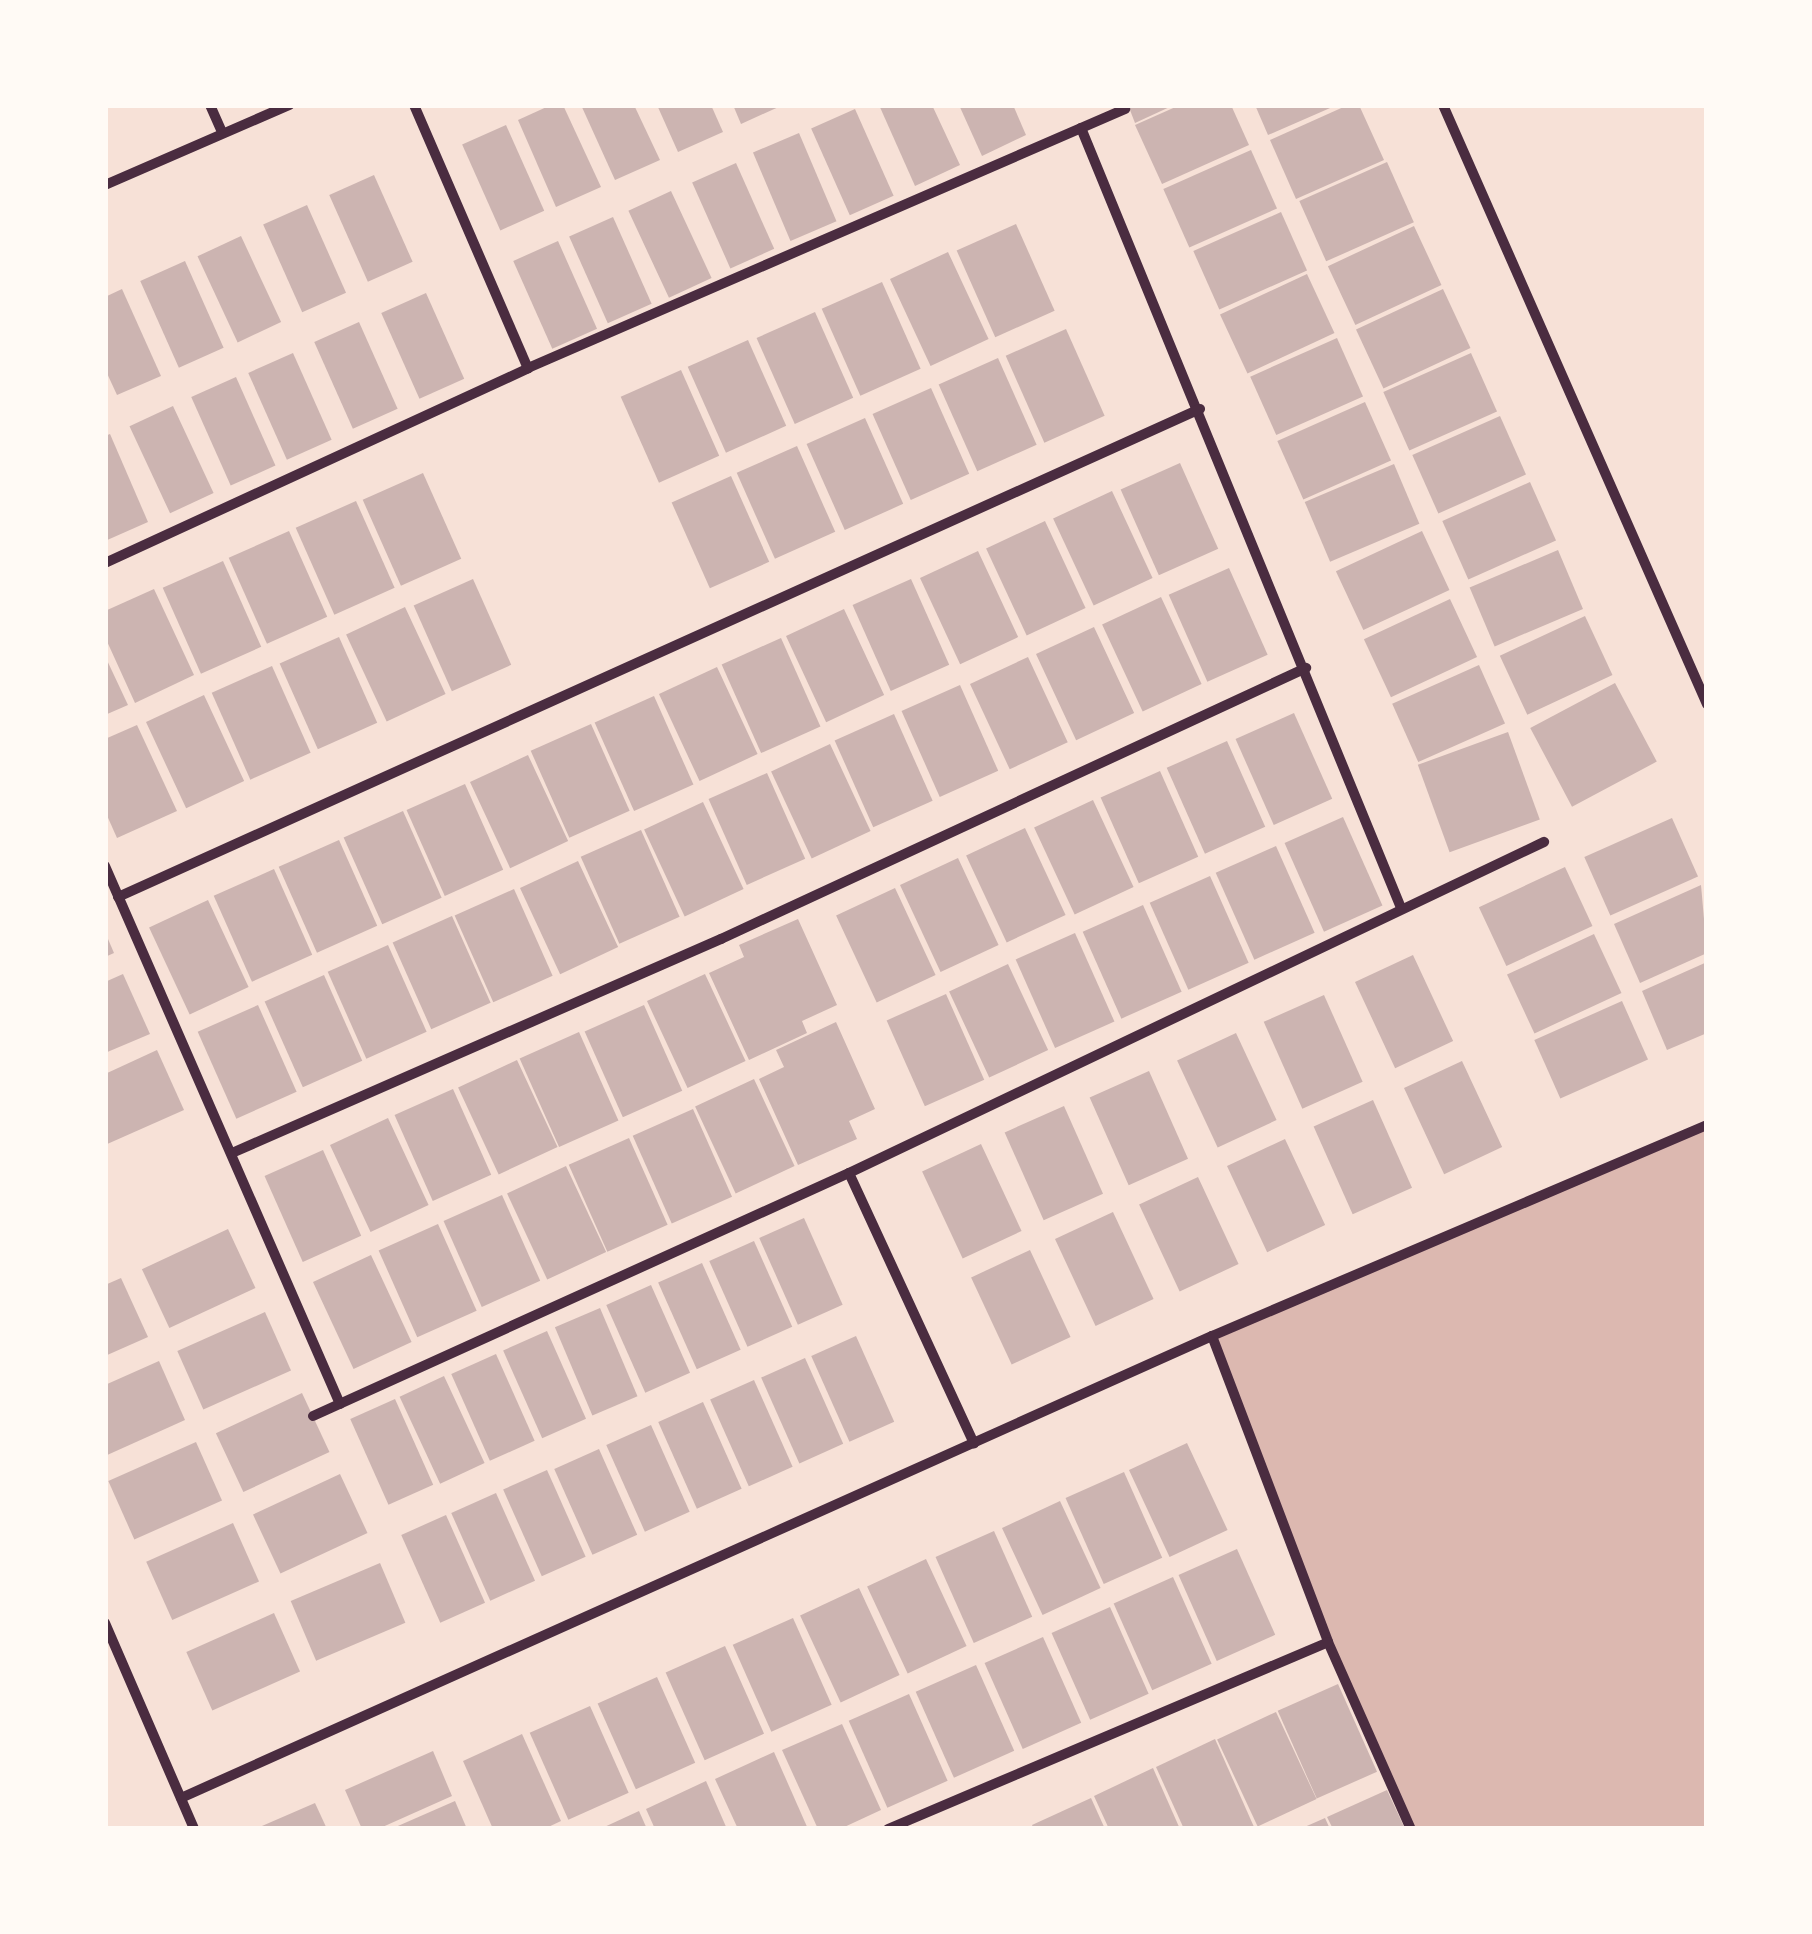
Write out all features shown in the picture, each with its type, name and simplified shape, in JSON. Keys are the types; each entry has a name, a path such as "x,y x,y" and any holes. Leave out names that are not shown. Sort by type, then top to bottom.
{"street":[{"path":"210,105 221,130"},
{"path":"105,185 221,130 289,105"},
{"path":"414,105 528,368"},
{"path":"1444,105 1707,704"},
{"path":"105,563 528,368 1126,109"},
{"path":"1080,128 1200,408 1401,908"},
{"path":"118,897 1200,408"},
{"path":"232,1153 721,939 1306,668"},
{"path":"313,1416 849,1173 1544,842"},
{"path":"105,866 340,1404"},
{"path":"180,1798 1212,1336 1707,1125"},
{"path":"849,1173 974,1444"},
{"path":"1212,1336 1328,1642 1411,1829"},
{"path":"105,1623 194,1829"},
{"path":"888,1829 1328,1642"}],"shaded area":[{"path":"1707,1125 1707,1829 1411,1829 1328,1642 1212,1336"}],"building":[{"path":"551,105 563,105 601,187 556,207 518,120"},
{"path":"581,105 634,105 660,160 615,180"},
{"path":"657,105 711,105 723,132 678,152"},
{"path":"733,105 783,105 741,124"},
{"path":"879,105 932,105 960,165 915,186"},
{"path":"959,105 1013,105 1026,135 982,156"},
{"path":"1128,105 1174,105 1135,123"},
{"path":"1180,105 1231,105 1249,145 1162,184 1135,125"},
{"path":"1255,105 1337,105 1268,135"},
{"path":"1348,105 1359,105 1384,160 1296,199 1270,140"},
{"path":"855,109 894,196 850,215 811,129"},
{"path":"506,125 544,211 500,230 462,145"},
{"path":"799,133 837,221 790,241 753,153"},
{"path":"1251,150 1277,208 1189,248 1163,189"},
{"path":"1387,162 1414,222 1326,261 1299,201"},
{"path":"736,163 774,249 730,268 692,183"},
{"path":"374,175 413,262 368,282 329,195"},
{"path":"671,191 712,278 669,298 628,211"},
{"path":"307,205 346,293 302,312 263,225"},
{"path":"1281,212 1307,270 1219,310 1193,251"},
{"path":"613,217 652,304 608,323 569,237"},
{"path":"1016,224 1055,311 995,337 957,250"},
{"path":"1414,226 1441,285 1355,325 1328,266"},
{"path":"241,236 281,322 238,342 197,256"},
{"path":"558,241 597,329 552,349 513,261"},
{"path":"948,252 989,339 931,366 890,279"},
{"path":"185,261 224,348 179,368 140,281"},
{"path":"1307,274 1334,333 1247,373 1220,315"},
{"path":"882,282 921,369 860,396 822,309"},
{"path":"122,289 161,376 117,395 105,369 105,297"},
{"path":"1443,289 1470,348 1383,388 1356,330"},
{"path":"426,293 464,379 419,399 381,313"},
{"path":"815,312 853,398 795,424 757,338"},
{"path":"359,322 398,409 353,429 314,342"},
{"path":"1066,329 1105,416 1044,443 1006,356"},
{"path":"1337,338 1363,396 1276,435 1250,377"},
{"path":"748,340 786,426 726,453 688,367"},
{"path":"293,353 332,440 287,460 248,373"},
{"path":"1471,353 1497,411 1409,451 1383,392"},
{"path":"998,358 1037,445 977,471 939,384"},
{"path":"681,370 719,456 659,483 621,397"},
{"path":"236,377 275,466 231,486 191,397"},
{"path":"931,388 969,474 911,500 873,414"},
{"path":"1365,402 1391,460 1303,500 1277,441"},
{"path":"173,406 214,493 170,513 129,426"},
{"path":"1500,416 1526,474 1438,514 1412,455"},
{"path":"865,418 903,504 845,530 807,444"},
{"path":"110,434 148,522 105,541 105,436"},
{"path":"797,446 835,532 775,559 737,473"},
{"path":"1180,463 1218,549 1159,575 1121,489"},
{"path":"1394,464 1419,524 1330,562 1305,502"},
{"path":"423,473 461,559 401,586 363,500"},
{"path":"731,476 769,562 710,588 672,502"},
{"path":"1530,482 1556,540 1468,580 1442,521"},
{"path":"1112,491 1153,578 1094,605 1053,518"},
{"path":"356,501 395,588 334,615 296,528"},
{"path":"1045,521 1086,608 1027,635 986,548"},
{"path":"289,531 327,617 267,644 229,558"},
{"path":"1422,531 1449,590 1363,630 1336,571"},
{"path":"1558,550 1583,609 1495,646 1470,588"},
{"path":"978,551 1018,637 960,664 920,578"},
{"path":"223,561 261,647 201,674 163,588"},
{"path":"1229,568 1268,655 1207,682 1169,595"},
{"path":"473,579 511,665 452,691 414,605"},
{"path":"911,579 949,665 891,691 853,605"},
{"path":"154,589 194,675 135,703 105,637 105,611"},
{"path":"1161,597 1202,684 1143,711 1102,624"},
{"path":"1450,599 1477,657 1391,697 1364,639"},
{"path":"405,607 446,694 387,721 346,634"},
{"path":"844,609 884,695 826,722 786,636"},
{"path":"1585,616 1612,675 1527,715 1500,656"},
{"path":"1094,627 1134,713 1076,740 1036,654"},
{"path":"339,637 377,723 318,749 280,663"},
{"path":"781,638 820,727 761,753 722,664"},
{"path":"105,656 128,705 105,715"},
{"path":"1028,657 1068,742 1010,769 970,684"},
{"path":"1479,665 1505,723 1418,762 1392,704"},
{"path":"272,666 311,753 250,780 212,693"},
{"path":"717,667 758,754 700,781 659,694"},
{"path":"1615,683 1657,762 1572,807 1530,728"},
{"path":"960,685 998,771 940,797 902,711"},
{"path":"204,695 244,781 186,808 146,722"},
{"path":"654,696 693,785 634,811 595,722"},
{"path":"1294,713 1332,799 1274,825 1236,739"},
{"path":"894,714 933,801 873,827 835,740"},
{"path":"591,724 630,811 569,838 531,751"},
{"path":"137,725 177,811 117,838 105,811 105,739"},
{"path":"1508,732 1540,819 1450,852 1418,765"},
{"path":"1227,741 1265,827 1205,854 1167,768"},
{"path":"830,744 871,831 812,858 771,771"},
{"path":"528,755 568,841 510,868 470,782"},
{"path":"1160,771 1198,857 1139,883 1101,797"},
{"path":"767,773 805,859 747,885 709,799"},
{"path":"465,784 503,870 445,896 407,810"},
{"path":"1093,800 1134,887 1075,914 1034,827"},
{"path":"703,802 744,889 685,916 644,829"},
{"path":"403,811 442,898 382,924 344,837"},
{"path":"1343,817 1382,906 1324,932 1285,843"},
{"path":"1672,818 1698,876 1610,916 1584,857"},
{"path":"1025,828 1066,915 1007,942 966,855"},
{"path":"641,830 680,917 619,944 581,857"},
{"path":"339,840 377,926 317,953 279,867"},
{"path":"1276,846 1315,933 1254,960 1216,873"},
{"path":"958,858 999,945 941,972 900,885"},
{"path":"578,861 618,947 560,974 520,888"},
{"path":"1565,867 1592,926 1506,966 1479,907"},
{"path":"274,869 312,955 252,982 214,896"},
{"path":"1210,876 1249,963 1188,990 1150,903"},
{"path":"1701,885 1707,953 1640,983 1614,924"},
{"path":"895,888 936,975 877,1002 836,915"},
{"path":"514,889 553,976 493,1002 455,915"},
{"path":"208,900 249,987 190,1014 149,927"},
{"path":"1143,905 1182,992 1121,1019 1083,932"},
{"path":"452,916 491,1003 431,1029 393,942"},
{"path":"798,919 837,1005 802,1021 807,1033 749,1060 709,973 744,957 739,945"},
{"path":"105,932 114,953 105,957"},
{"path":"1075,933 1114,1022 1055,1048 1016,959"},
{"path":"1594,934 1621,993 1534,1033 1507,975"},
{"path":"388,945 427,1032 366,1059 328,972"},
{"path":"1413,955 1453,1041 1395,1068 1355,982"},
{"path":"1707,962 1707,1033 1667,1050 1642,991"},
{"path":"1008,964 1048,1050 989,1078 949,991"},
{"path":"123,974 150,1034 105,1053 105,982"},
{"path":"705,974 746,1061 688,1088 647,1001"},
{"path":"324,975 362,1061 303,1087 265,1001"},
{"path":"946,994 984,1080 925,1106 887,1020"},
{"path":"1324,995 1363,1082 1302,1109 1264,1022"},
{"path":"1622,1001 1648,1059 1560,1099 1534,1040"},
{"path":"258,1005 297,1092 236,1119 198,1032"},
{"path":"644,1005 682,1091 623,1117 585,1031"},
{"path":"836,1022 875,1109 849,1121 857,1139 798,1165 759,1079 784,1067 776,1050"},
{"path":"579,1032 618,1121 559,1147 520,1058"},
{"path":"1236,1033 1277,1120 1218,1147 1177,1060"},
{"path":"157,1050 184,1110 105,1145 105,1074"},
{"path":"517,1060 558,1147 499,1174 458,1087"},
{"path":"1462,1061 1502,1147 1444,1174 1404,1088"},
{"path":"1149,1071 1188,1159 1129,1185 1090,1097"},
{"path":"754,1079 795,1166 736,1193 695,1106"},
{"path":"453,1089 491,1175 433,1201 395,1115"},
{"path":"1373,1100 1412,1188 1353,1214 1314,1126"},
{"path":"1064,1106 1103,1194 1044,1220 1005,1132"},
{"path":"693,1109 732,1197 672,1224 633,1136"},
{"path":"388,1118 429,1205 371,1232 330,1145"},
{"path":"629,1138 668,1225 607,1252 569,1165"},
{"path":"1285,1139 1325,1225 1267,1252 1227,1166"},
{"path":"981,1144 1022,1231 963,1258 922,1171"},
{"path":"323,1150 361,1236 303,1262 265,1176"},
{"path":"566,1166 606,1252 547,1280 507,1193"},
{"path":"1198,1177 1239,1264 1180,1291 1139,1204"},
{"path":"502,1195 540,1281 482,1307 444,1221"},
{"path":"1113,1212 1154,1299 1096,1326 1055,1239"},
{"path":"804,1218 843,1305 798,1325 759,1238"},
{"path":"438,1224 477,1311 417,1337 379,1250"},
{"path":"228,1229 255,1288 169,1328 142,1269"},
{"path":"754,1241 792,1327 747,1347 709,1261"},
{"path":"1030,1250 1071,1337 1012,1364 971,1277"},
{"path":"371,1255 412,1342 354,1369 313,1282"},
{"path":"702,1263 741,1350 697,1369 658,1283"},
{"path":"121,1278 148,1337 105,1356 105,1285"},
{"path":"651,1285 690,1373 645,1393 606,1305"},
{"path":"600,1308 638,1396 592,1416 555,1327"},
{"path":"265,1312 291,1370 203,1410 177,1351"},
{"path":"547,1331 586,1419 542,1438 503,1351"},
{"path":"856,1336 894,1422 849,1442 811,1356"},
{"path":"496,1354 535,1441 490,1461 451,1374"},
{"path":"805,1358 843,1444 799,1463 761,1378"},
{"path":"159,1361 185,1420 105,1456 105,1385"},
{"path":"444,1376 485,1463 440,1484 400,1397"},
{"path":"754,1380 793,1467 749,1486 710,1400"},
{"path":"302,1393 329,1452 243,1492 216,1433"},
{"path":"395,1399 433,1485 388,1505 350,1419"},
{"path":"703,1402 742,1489 697,1509 658,1422"},
{"path":"651,1425 690,1512 645,1532 606,1445"},
{"path":"196,1442 222,1500 134,1540 108,1481"},
{"path":"1187,1443 1228,1530 1170,1557 1129,1470"},
{"path":"599,1449 637,1535 592,1555 554,1469"},
{"path":"547,1470 586,1557 542,1576 503,1490"},
{"path":"1124,1472 1162,1558 1104,1584 1066,1498"},
{"path":"340,1474 367,1533 280,1573 253,1515"},
{"path":"496,1493 535,1581 490,1601 451,1513"},
{"path":"1060,1501 1101,1588 1043,1615 1002,1528"},
{"path":"446,1515 485,1603 440,1623 401,1535"},
{"path":"233,1523 259,1581 172,1620 146,1562"},
{"path":"994,1531 1032,1617 974,1643 936,1557"},
{"path":"1237,1549 1275,1635 1217,1661 1179,1575"},
{"path":"926,1559 967,1646 908,1673 867,1586"},
{"path":"380,1563 405,1623 316,1661 291,1601"},
{"path":"1173,1577 1212,1664 1152,1690 1114,1603"},
{"path":"859,1588 900,1675 841,1702 800,1615"},
{"path":"1110,1607 1149,1694 1090,1720 1052,1633"},
{"path":"274,1613 300,1671 212,1711 186,1652"},
{"path":"793,1618 832,1705 771,1732 733,1645"},
{"path":"1043,1637 1081,1723 1023,1749 985,1663"},
{"path":"725,1646 764,1734 705,1760 666,1672"},
{"path":"976,1665 1014,1751 954,1778 916,1692"},
{"path":"657,1677 695,1763 636,1789 598,1703"},
{"path":"1338,1684 1377,1772 1317,1799 1278,1711"},
{"path":"909,1694 948,1781 887,1808 849,1721"},
{"path":"590,1706 629,1793 568,1820 530,1733"},
{"path":"1276,1712 1317,1799 1258,1826 1217,1739"},
{"path":"842,1724 881,1810 840,1829 818,1829 782,1750"},
{"path":"522,1734 561,1821 544,1829 493,1829 463,1761"},
{"path":"1215,1739 1254,1827 1184,1829 1156,1767"},
{"path":"433,1751 452,1796 378,1829 362,1829 345,1790"},
{"path":"774,1752 808,1829 738,1829 715,1779"},
{"path":"1153,1768 1180,1829 1109,1829 1094,1796"},
{"path":"706,1781 727,1829 655,1829 646,1809"},
{"path":"1387,1790 1405,1829 1333,1829 1327,1817"},
{"path":"1091,1798 1105,1829 1034,1829 1032,1825"},
{"path":"455,1801 467,1829 391,1829"},
{"path":"315,1803 327,1829 255,1829"},
{"path":"639,1811 647,1829 600,1829"},
{"path":"1325,1818 1330,1829 1300,1829"}]}
